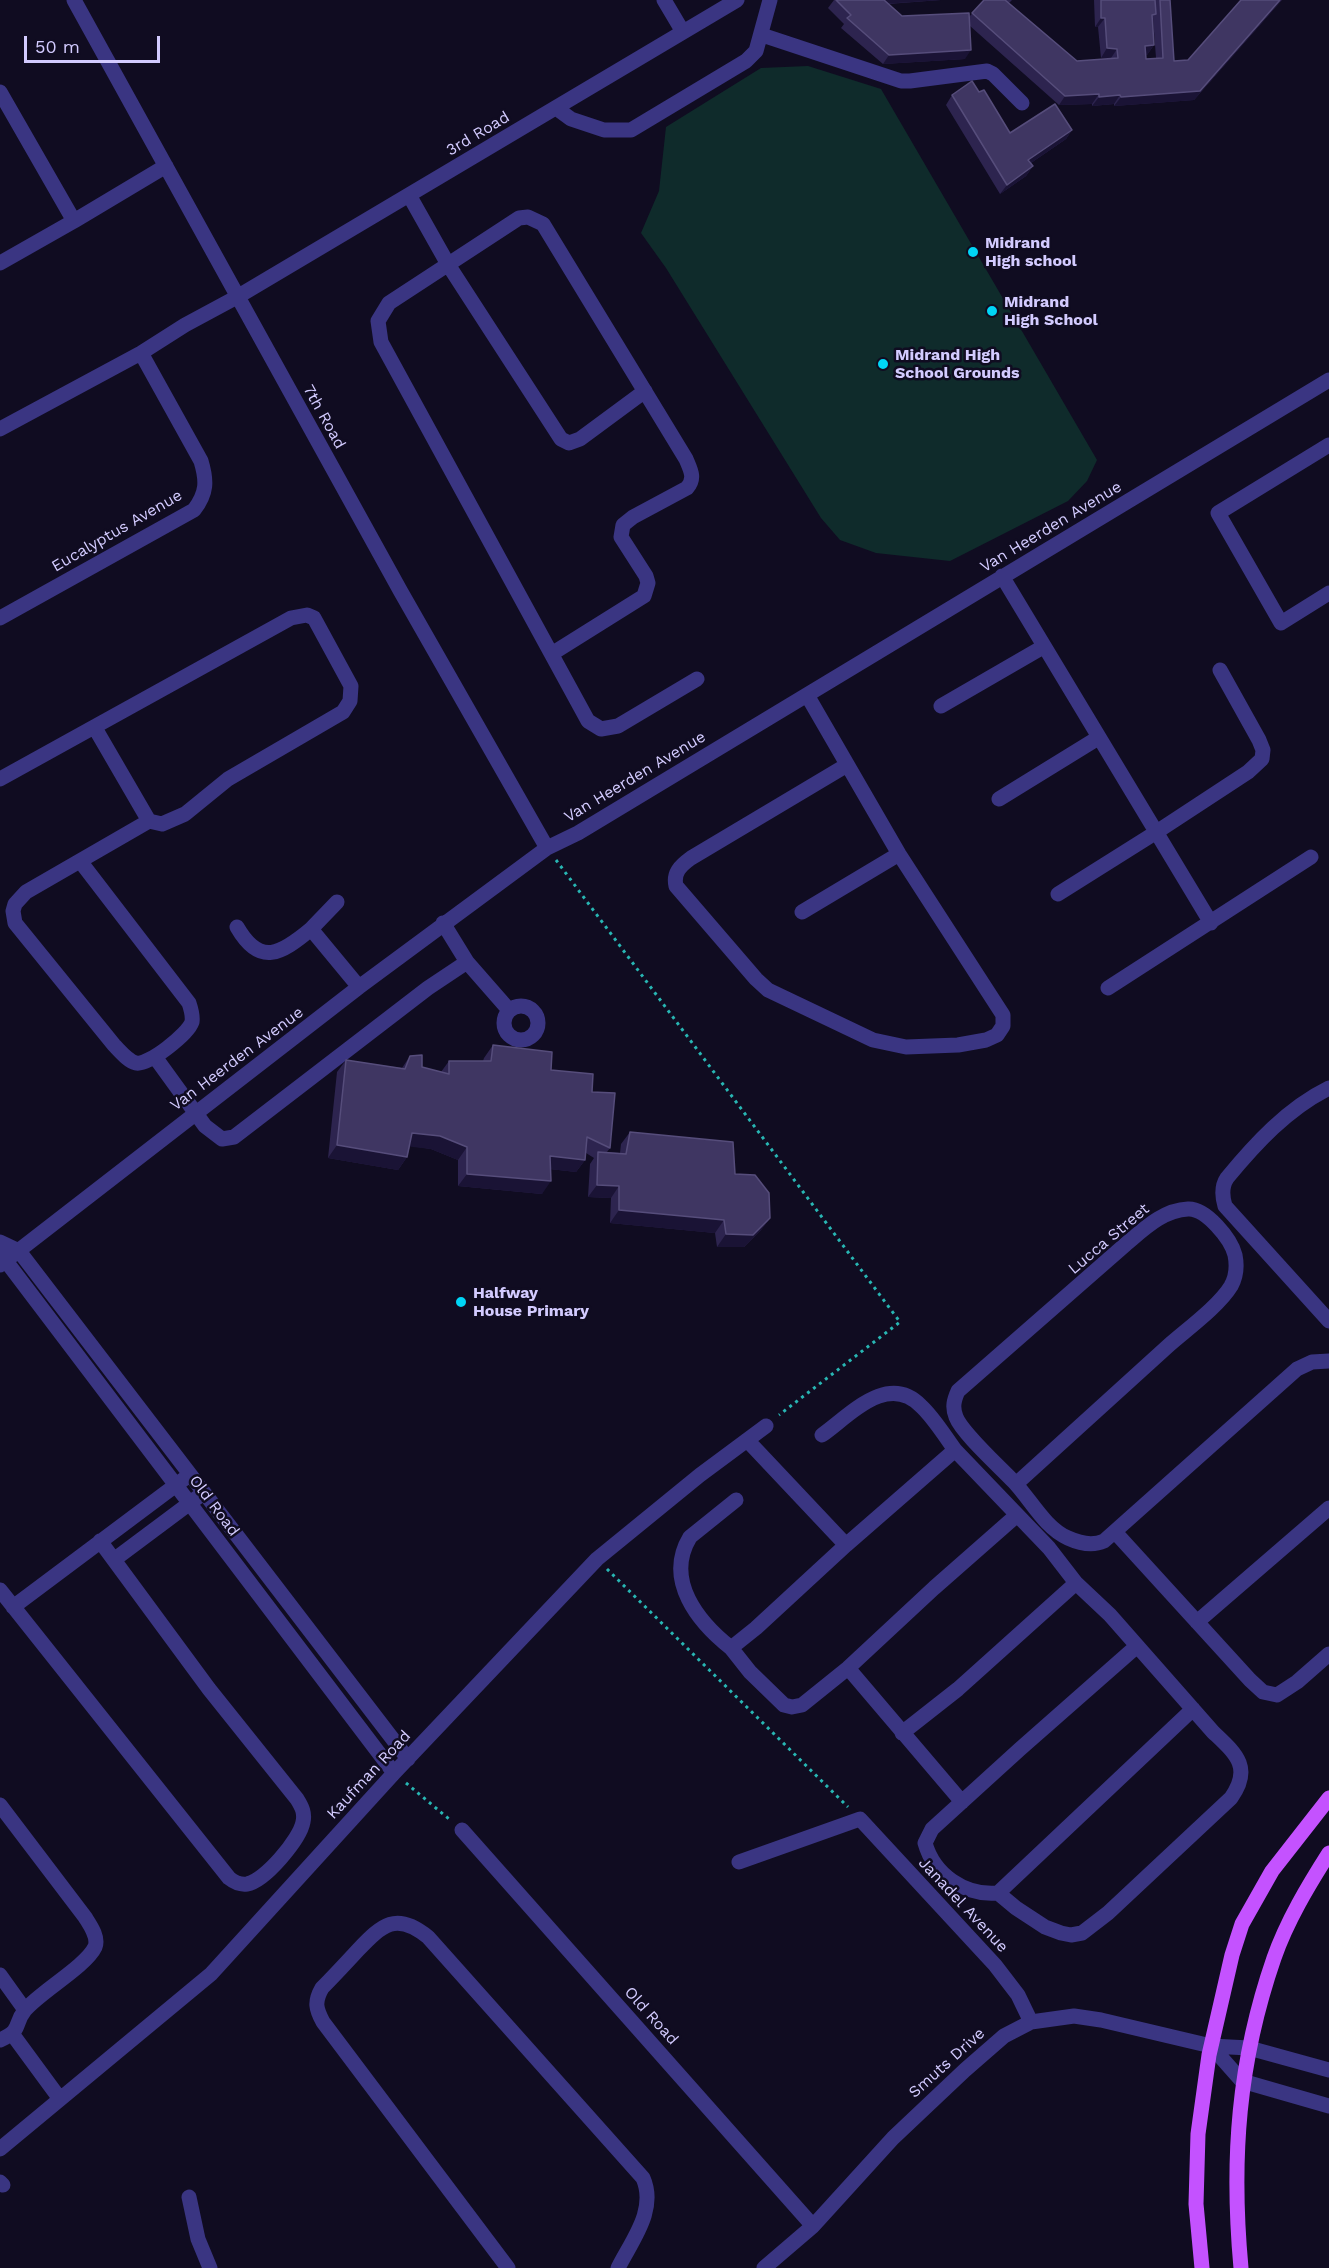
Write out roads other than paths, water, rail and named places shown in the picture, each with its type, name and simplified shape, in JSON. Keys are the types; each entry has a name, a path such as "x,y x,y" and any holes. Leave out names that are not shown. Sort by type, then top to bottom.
{"main road":[{"path":"1202,2268 1196,2204 1198,2134 1211,2046 1232,1955 1242,1924 1272,1871 1329,1798"},
{"path":"1241,2268 1236,2212 1242,2081 1274,1957 1305,1892 1329,1853"}],"street":[{"name":"7th Road","path":"74,0 237,297 547,848"},
{"path":"664,0 683,32"},
{"name":"3rd Road","path":"237,297 737,0"},
{"path":"556,108 571,119 604,130 631,130 746,61 756,51 770,0"},
{"path":"762,35 901,81 987,72 993,75 1022,104"},
{"path":"2,101 74,221"},
{"path":"0,263 166,166"},
{"path":"410,195 448,266 555,432 565,442 573,443 580,439 645,391"},
{"path":"553,653 641,599 647,588 646,576 621,537 623,525 633,517 687,488 691,484 692,475 686,459 543,224 528,217 519,218 389,303 378,321 381,342 553,653 588,721 601,729 618,726 697,679"},
{"path":"0,429 141,353 237,297"},
{"name":"Eucalyptus Avenue","path":"0,618 194,510 201,500 206,489 206,476 201,461 141,353"},
{"name":"Van Heerden Avenue","path":"2,1258 19,1251 359,987 547,848 578,833 1329,380"},
{"path":"1329,445 1218,513 1281,623 1329,593"},
{"path":"1002,576 1211,923"},
{"path":"0,779 291,618 307,615 314,618 351,686 350,701 343,712 228,778 185,814 162,824 149,821 26,892 15,904 13,911 15,923 124,1055 139,1064 155,1057 189,1027 192,1015 189,1003 80,861"},
{"path":"941,706 1044,646"},
{"path":"1058,894 1155,833 1248,771 1262,759 1263,750 1259,740 1220,670"},
{"path":"807,695 898,854 1003,1015 1003,1026 993,1037 979,1042 949,1045 906,1047 890,1044 873,1040 777,995 756,979 676,886 677,870 691,858 847,765"},
{"path":"94,728 149,821"},
{"path":"999,799 1098,738"},
{"path":"802,912 898,854"},
{"path":"1108,988 1311,857"},
{"path":"237,927 248,945 262,952 283,948 311,930 337,902"},
{"path":"443,923 467,962 509,1010"},
{"path":"311,930 359,987"},
{"path":"155,1057 195,1113 218,1138 234,1137 428,988 467,962"},
{"path":"1329,1089 1294,1110 1277,1124 1227,1178 1223,1184 1222,1193 1225,1206 1329,1321"},
{"name":"Lucca Street","path":"1016,1484 1196,1322 1230,1287 1236,1272 1235,1257 1233,1248 1218,1228 1198,1211 1188,1209 1173,1212 1149,1225 958,1391 953,1401 953,1411 957,1420 1044,1517 1068,1538 1091,1544 1100,1543 1297,1369 1312,1362 1329,1361"},
{"path":"0,1242 19,1251"},
{"name":"Old Road","path":"19,1251 202,1494 408,1759"},
{"name":"Old Road","path":"2,1258 394,1773"},
{"path":"822,1436 874,1396 898,1393 915,1400 923,1407 955,1450 1049,1548 1076,1583 1110,1615 1231,1749 1241,1764 1240,1782 1236,1790 1212,1817 1082,1933 1071,1935 1046,1927 1029,1918 998,1893"},
{"name":"Kaufman Road","path":"0,2149 211,1974 394,1773 597,1559 700,1475 765,1426"},
{"path":"747,1440 846,1545"},
{"path":"731,1648 955,1450"},
{"path":"13,1607 100,1540 189,1476"},
{"path":"115,1559 202,1494"},
{"path":"736,1500 690,1537 685,1545 681,1571 684,1591 691,1605 716,1636 731,1648 750,1672 787,1707 802,1705 848,1668 911,1608 1017,1515"},
{"path":"1197,1622 1329,1508"},
{"path":"1115,1532 1263,1692 1277,1695 1288,1689 1329,1654"},
{"path":"0,1590 229,1878 239,1883 250,1883 268,1870 289,1848 303,1825 303,1812 297,1800 209,1689 100,1540"},
{"path":"902,1733 958,1689 1076,1583"},
{"path":"1137,1646 932,1830 925,1843 933,1862 944,1874 965,1889 984,1894 998,1893 1193,1709"},
{"path":"848,1668 962,1802"},
{"path":"0,1805 85,1917 96,1942 86,1958 25,2010 6,2038 60,2099"},
{"name":"Janadel Avenue","path":"739,1862 860,1819 995,1965 1018,1995 1031,2022"},
{"name":"Old Road","path":"462,1830 813,2226"},
{"path":"508,2268 323,2022 316,2009 317,1998 322,1988 378,1929 390,1923 415,1926 428,1937 643,2178 647,2188 648,2207 618,2268"},
{"path":"0,1975 25,2010"},
{"name":"Smuts Drive","path":"764,2268 813,2226 893,2138 965,2070 1004,2036 1031,2022 1074,2016 1101,2020 1211,2046 1249,2048 1329,2070"},
{"path":"1211,2046 1242,2081 1329,2106"},
{"path":"189,2197 198,2239 210,2268"}],"place":[{"name":"Midrand High school","path":"973,252"},
{"name":"Midrand High School","path":"992,311"},
{"name":"Midrand High School Grounds","path":"883,364"},
{"name":"Halfway House Primary","path":"461,1302"}]}
